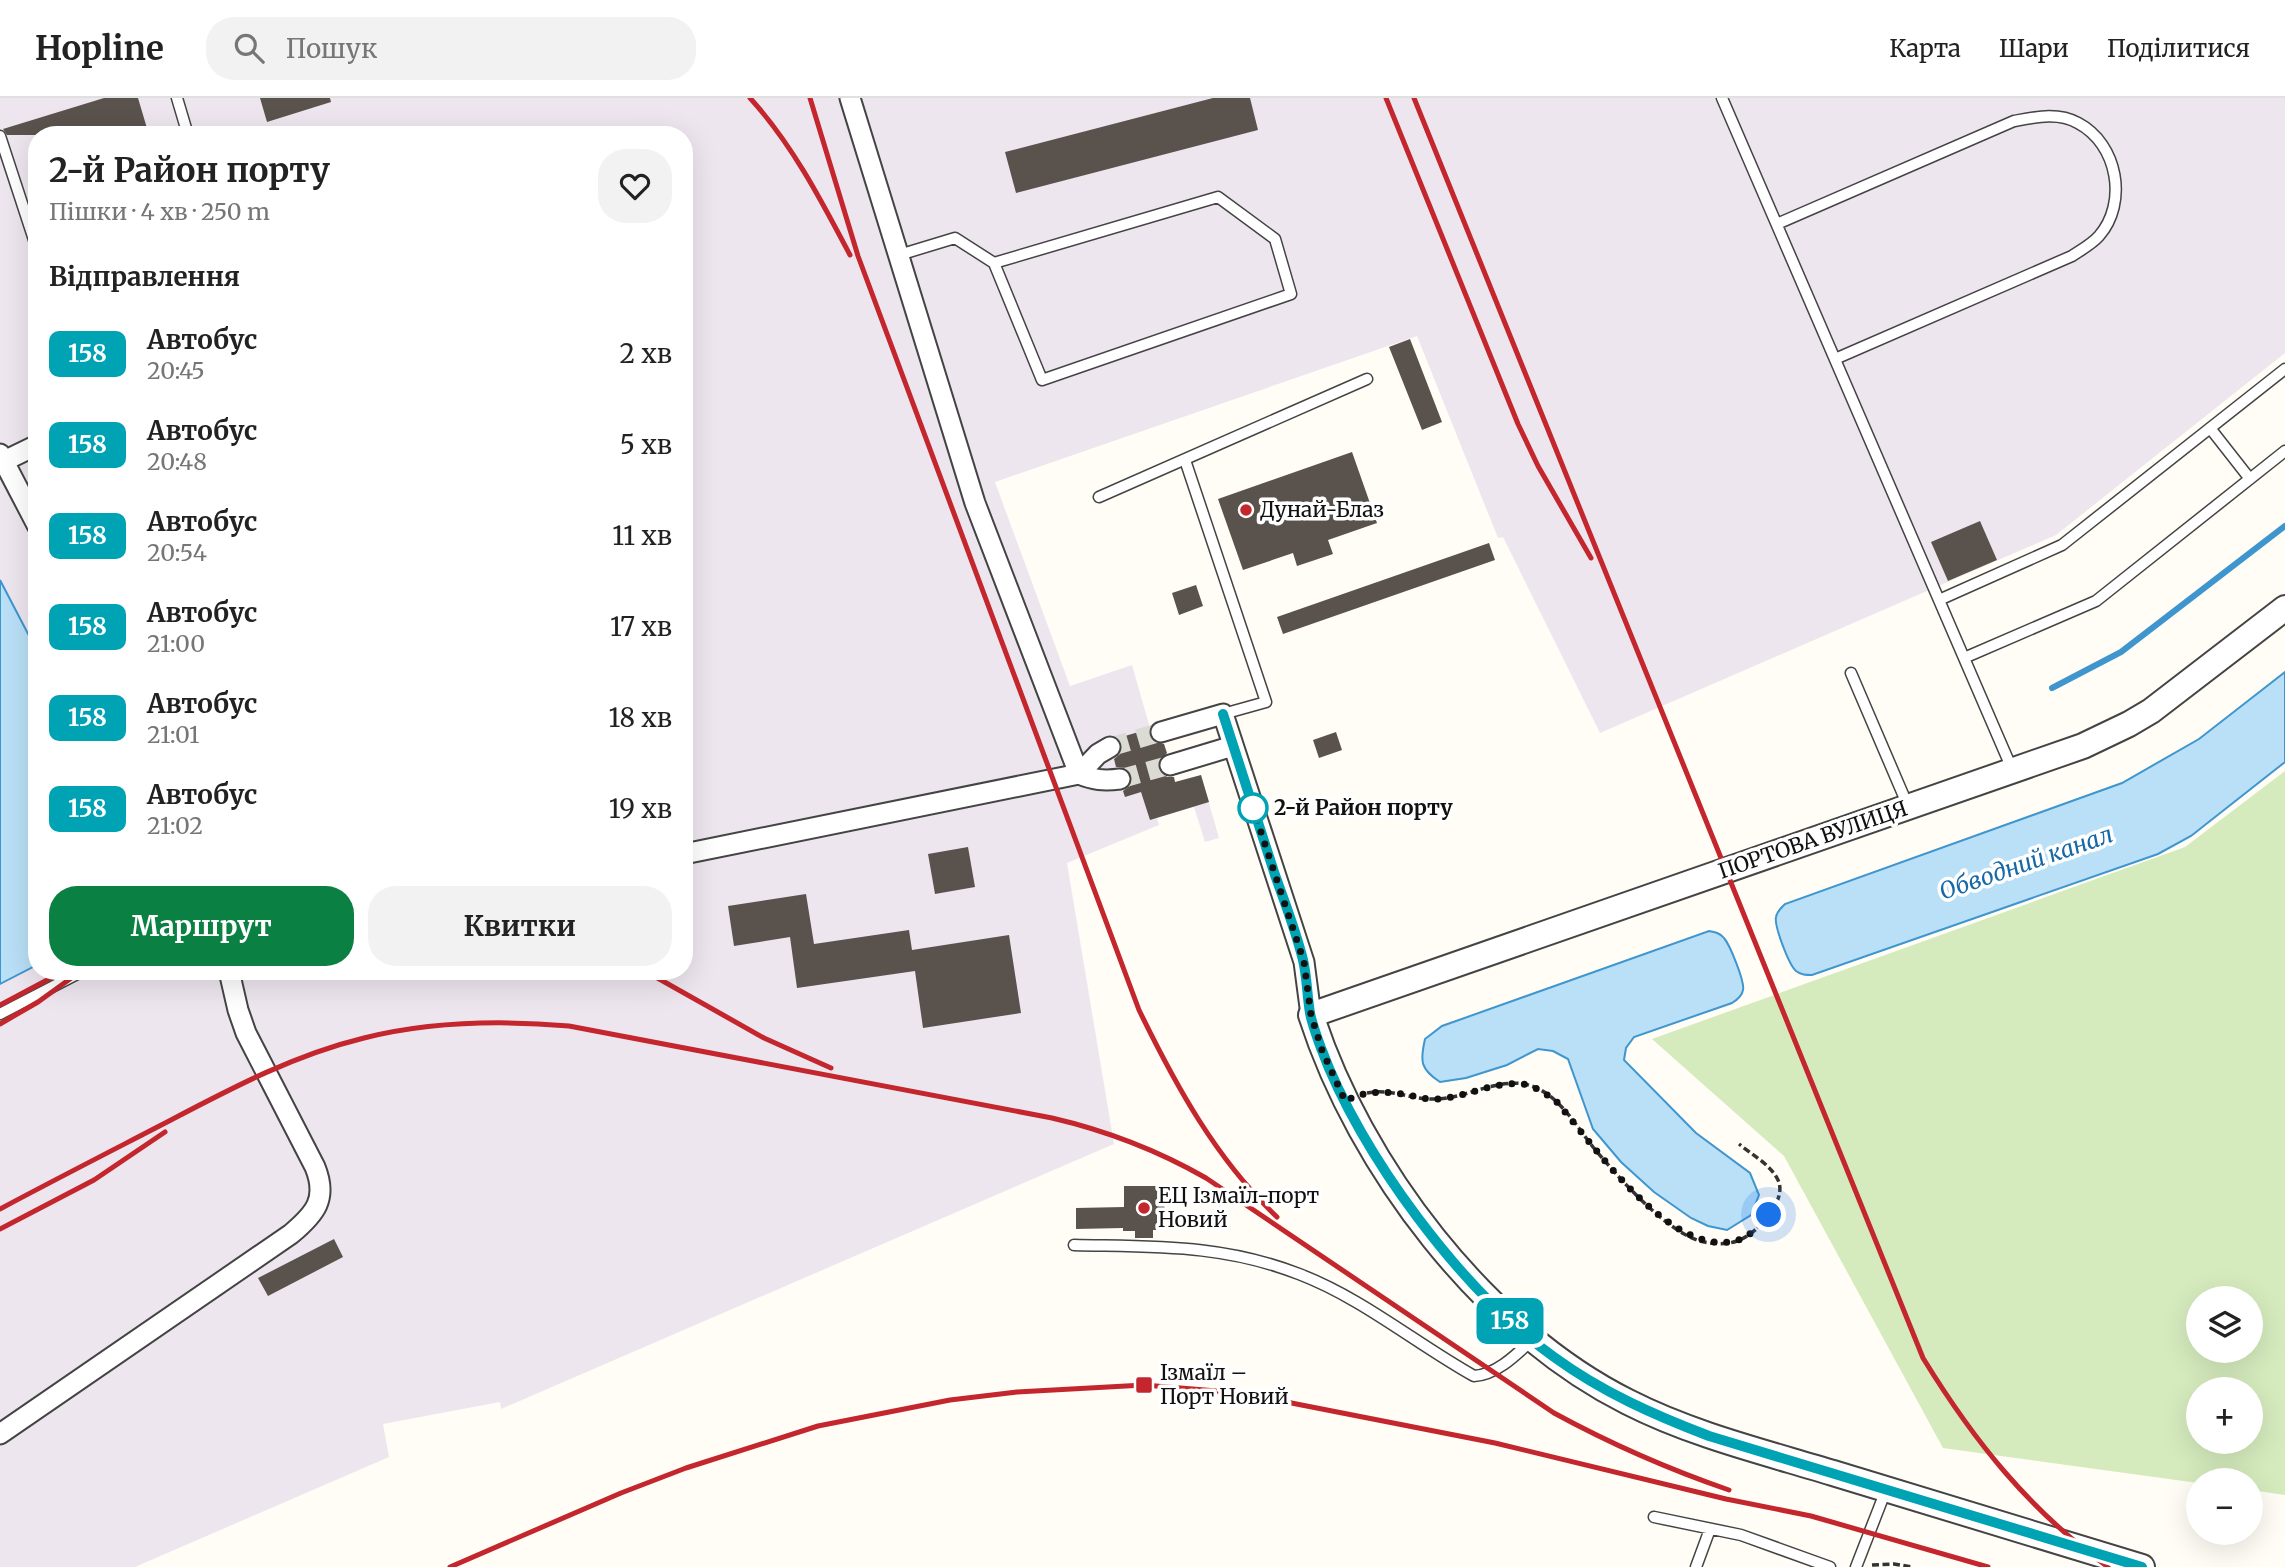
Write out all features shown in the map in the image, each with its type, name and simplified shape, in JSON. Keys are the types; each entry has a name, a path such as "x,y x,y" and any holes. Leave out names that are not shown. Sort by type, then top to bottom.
{"street":[{"path":"850,98 975,503 1079,774 1092,780 1120,779"},
{"path":"28,448 2,458 28,509"},
{"name":"ПОРТОВА ВУЛИЦЯ","path":"1311,1015 2083,746 2129,724 2171,697 2285,608"},
{"path":"1160,732 1223,714 1304,962 1311,1015 1322,1050 1345,1101 1371,1147 1425,1226 1487,1299 1532,1340 1590,1381 1628,1402 1709,1436 2142,1567"},
{"path":"1170,765 1233,746"},
{"path":"693,852 1079,774 1098,754 1110,747"},
{"path":"0,1434 291,1234 312,1215 321,1191 320,1179 246,1033 231,980"}],"lane":[{"path":"177,98 185,126"},
{"path":"1722,98 2012,771"},
{"path":"1777,224 2014,121 2047,115 2078,123 2103,145 2116,175 2115,207 2099,236 2073,256 1835,359"},
{"path":"0,136 28,222"},
{"path":"899,255 955,238 994,263 1042,380 1292,294 1275,239 1217,197 994,263"},
{"path":"1938,600 2062,545 2285,369"},
{"path":"1099,497 1367,379"},
{"path":"2210,428 2250,479"},
{"path":"1964,658 2096,601 2285,451"},
{"path":"1185,460 1266,702 1223,714"},
{"path":"1851,673 1909,807"},
{"path":"0,1014 66,980"},
{"path":"1074,1245 1190,1247 1258,1260 1301,1274 1355,1302 1474,1376 1484,1376 1499,1367 1532,1340"},
{"path":"1856,1567 1886,1489"},
{"path":"1654,1517 1741,1535 1830,1567"},
{"path":"1696,1567 1710,1529"}],"path":[{"path":"1345,1101 1370,1092 1385,1091 1433,1100 1497,1086 1523,1084 1541,1090 1556,1101 1612,1169 1651,1208 1676,1228 1699,1240 1718,1243 1737,1241 1755,1230 1769,1215 1780,1196 1779,1181 1739,1144"},
{"path":"1869,1567 1894,1564 1912,1567"}],"shaded area":[{"path":"0,98 2285,98 2285,353 2056,535 1600,733 1503,537 1498,538 1417,336 995,482 1070,686 1132,665 1150,728 1159,726 1175,782 1201,775 1219,838 1205,842 1194,807 1157,818 1159,825 1067,863 1114,1144 501,1409 500,1402 383,1424 389,1457 135,1567 0,1567 0,984 28,970 28,980 693,980 693,126 28,126 28,634 0,580"}],"green space":[{"path":"2285,771 2285,1495 2263,1492 2263,1468 2186,1468 2186,1481 1943,1448 1784,1156 1652,1039 2185,847"}],"water":[{"path":"0,580 28,634 28,970 0,984"},
{"name":"Обводний канал","path":"2285,672 2285,762 2191,836 2158,854 1812,975 1800,973 1793,967 1776,922 1777,913 1785,904 2122,783 2199,739"},
{"path":"1709,931 1721,935 1730,948 1742,979 1743,990 1740,996 1732,1003 1634,1037 1626,1048 1624,1060 1696,1133 1750,1173 1759,1195 1751,1215 1727,1230 1708,1226 1691,1218 1654,1192 1621,1162 1593,1129 1568,1059 1553,1051 1538,1049 1507,1065 1466,1078 1440,1082 1423,1064 1425,1039 1442,1026"}],"building":[{"path":"104,98 138,98 146,126 28,126 28,135 7,135 3,129"},
{"path":"260,98 330,98 331,102 267,122"},
{"path":"1213,98 1250,98 1258,130 1016,193 1005,152"},
{"path":"1410,339 1442,422 1422,430 1389,347"},
{"path":"1352,452 1377,523 1328,540 1333,554 1297,566 1293,553 1243,570 1218,499"},
{"path":"1980,521 1997,560 1948,581 1931,542"},
{"path":"1489,543 1495,560 1283,634 1277,617"},
{"path":"1196,585 1203,606 1179,615 1172,593"},
{"path":"1149,729 1152,740 1164,744 1167,753 1158,762 1161,773 1174,777 1175,782 1201,775 1209,802 1150,820 1141,792 1125,797 1123,791 1131,785 1132,777 1126,768 1116,767 1114,759 1122,748 1118,738"},
{"path":"1336,732 1342,750 1319,758 1313,740"},
{"path":"968,847 975,887 935,894 928,854"},
{"path":"806,894 814,944 909,930 912,950 1009,935 1021,1013 923,1028 915,971 797,988 790,937 734,946 728,906"},
{"name":"ЕЦ Ізмаїл-порт Новий","path":"1124,1186 1164,1186 1165,1230 1153,1230 1153,1238 1135,1238 1135,1231 1123,1231 1123,1228 1076,1229 1076,1208 1124,1207"},
{"path":"334,1239 343,1257 268,1296 258,1278"}],"waterway":[{"path":"2052,688 2121,652 2285,526"}],"tunnel":[{"path":"1110,747 1161,732"},
{"path":"1120,779 1170,765"}],"railway":[{"path":"750,98 792,153 850,255"},
{"path":"810,98 858,256 1139,1010 1183,1094 1216,1146 1255,1195 1277,1217"},
{"path":"1386,98 1518,424 1538,466 1591,558"},
{"path":"1414,98 1923,1358 1962,1418 2028,1498 2079,1545 2108,1567"},
{"path":"0,1005 47,980"},
{"path":"0,1024 69,980"},
{"path":"661,980 764,1038 831,1068"},
{"path":"0,1209 240,1085 288,1063 338,1045 390,1032 441,1025 517,1023 569,1026 1052,1118 1132,1142 1206,1178 1554,1413 1640,1455 1729,1490"},
{"path":"0,1229 94,1180 165,1132"},
{"path":"450,1567 686,1468 818,1426 950,1400 1017,1392 1144,1385 1229,1392 1495,1443 1726,1499 1811,1516 1988,1567"}],"bus line":[{"name":"158","path":"1223,714 1304,962 1311,1015 1322,1050 1345,1101 1371,1147 1425,1226 1487,1299 1519,1329 1553,1357 1590,1381 1628,1402 1709,1436 2142,1567"}],"place":[{"name":"Дунай-Блаз","path":"1246,510"},
{"name":"2-й Район порту","path":"1253,808"},
{"name":"ЕЦ Ізмаїл-порт Новий","path":"1144,1208"},
{"name":"Ізмаїл – Порт Новий","path":"1144,1385"}],"route":[{"path":"1253,808 1304,962 1311,1015 1322,1050 1345,1101 1370,1092 1385,1091 1433,1100 1497,1086 1523,1084 1541,1090 1556,1101 1612,1169 1651,1208 1676,1228 1699,1240 1718,1243 1737,1241 1755,1230 1769,1215"}]}
